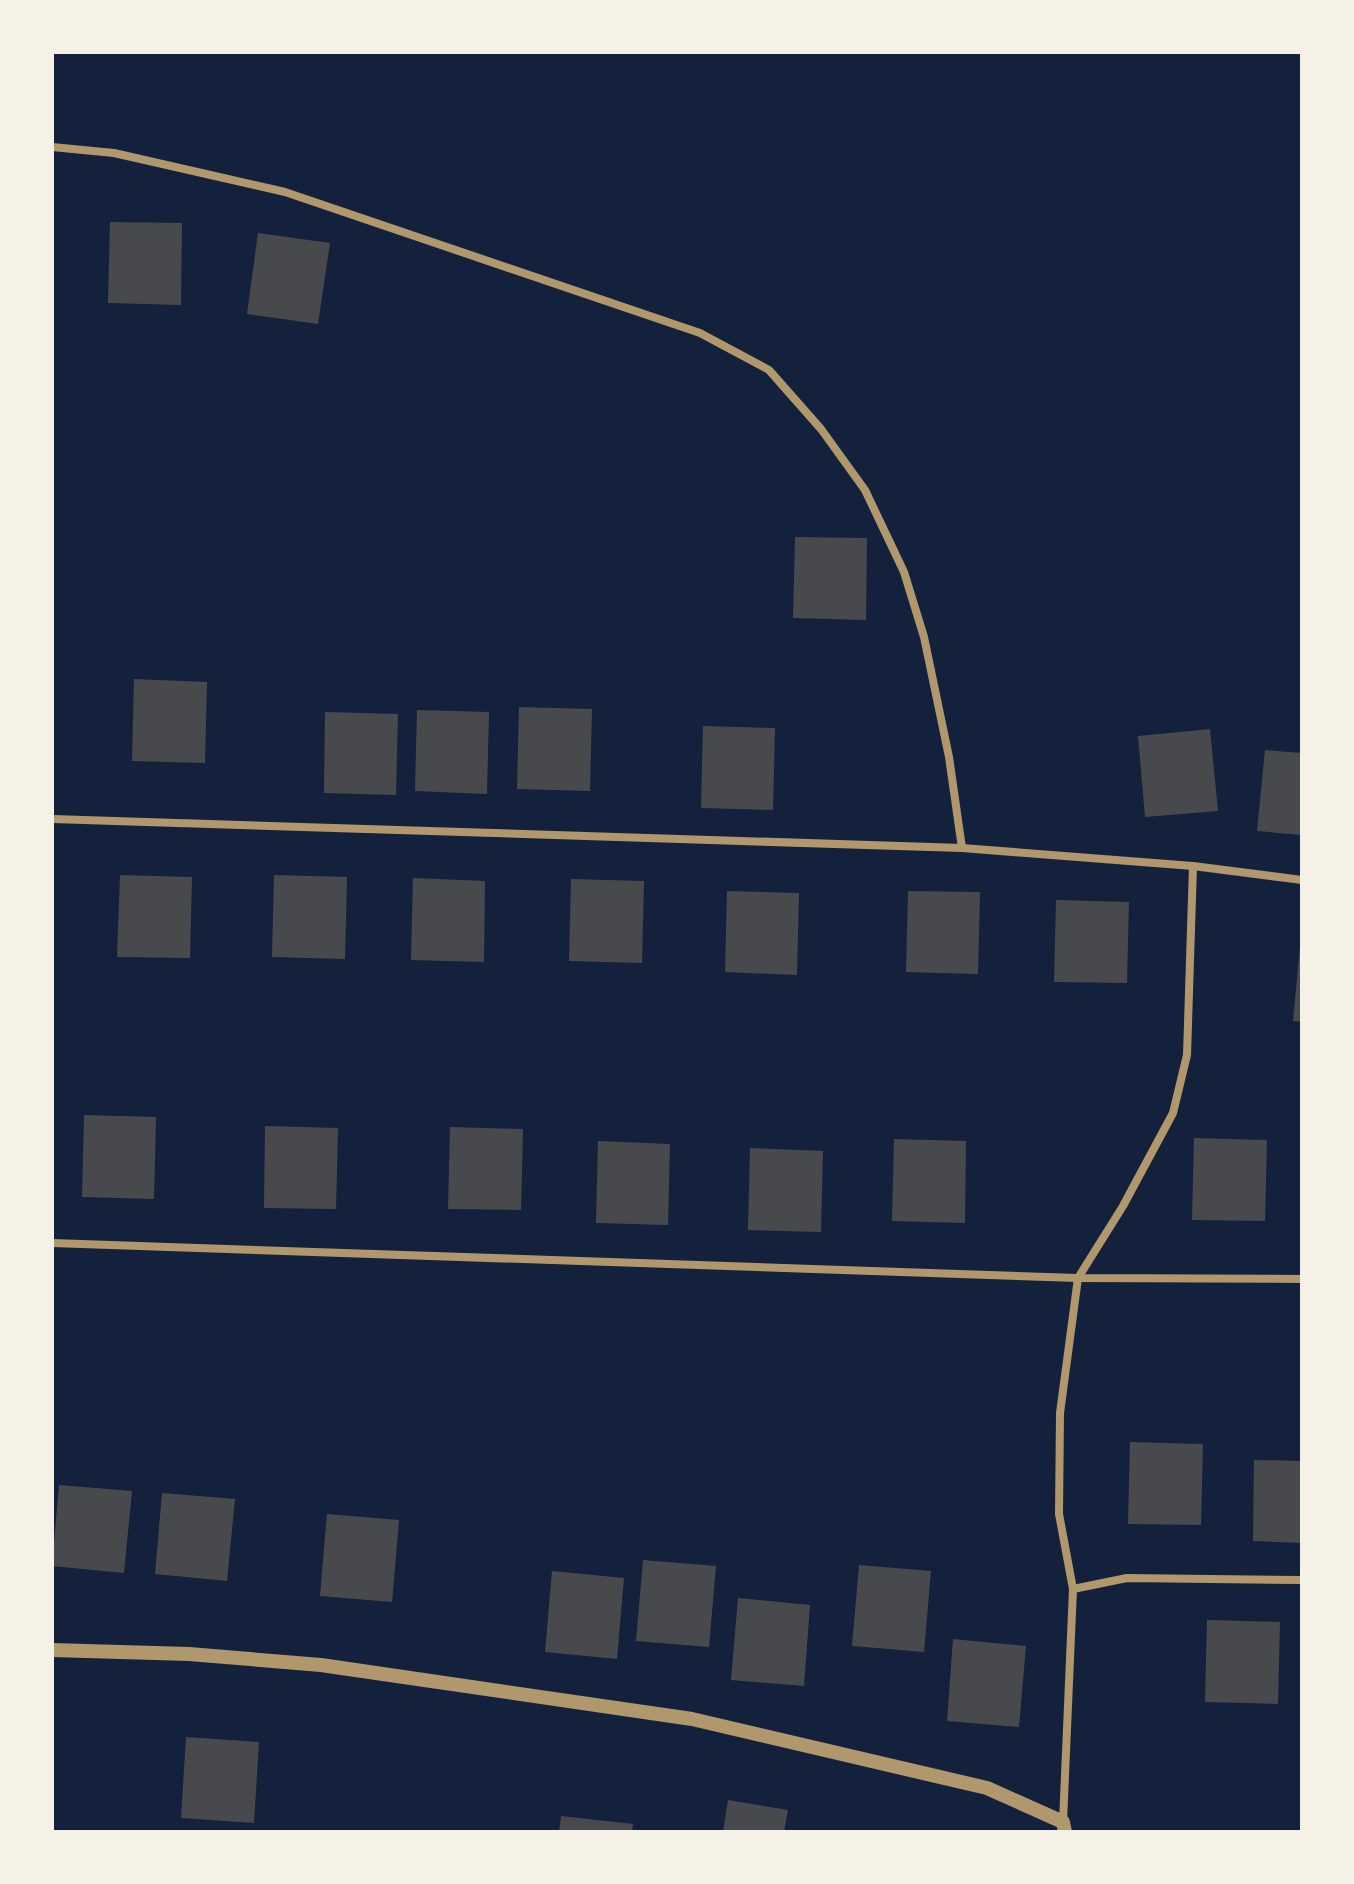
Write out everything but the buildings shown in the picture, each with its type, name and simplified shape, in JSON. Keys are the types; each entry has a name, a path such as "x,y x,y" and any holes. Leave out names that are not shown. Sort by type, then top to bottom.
{"street":[{"path":"52,147 114,153 285,192 700,333 769,370 821,429 865,490 904,572 924,637 949,757 962,848"},
{"path":"52,819 962,848 1193,866 1302,880"},
{"path":"52,1650 189,1654 321,1665 692,1719 987,1788 1064,1827 1073,1589 1059,1514 1060,1413 1078,1278 1123,1206 1173,1113 1187,1055 1193,866"},
{"path":"52,1243 1078,1278 1302,1279"},
{"path":"1073,1589 1127,1578 1302,1580"}]}
